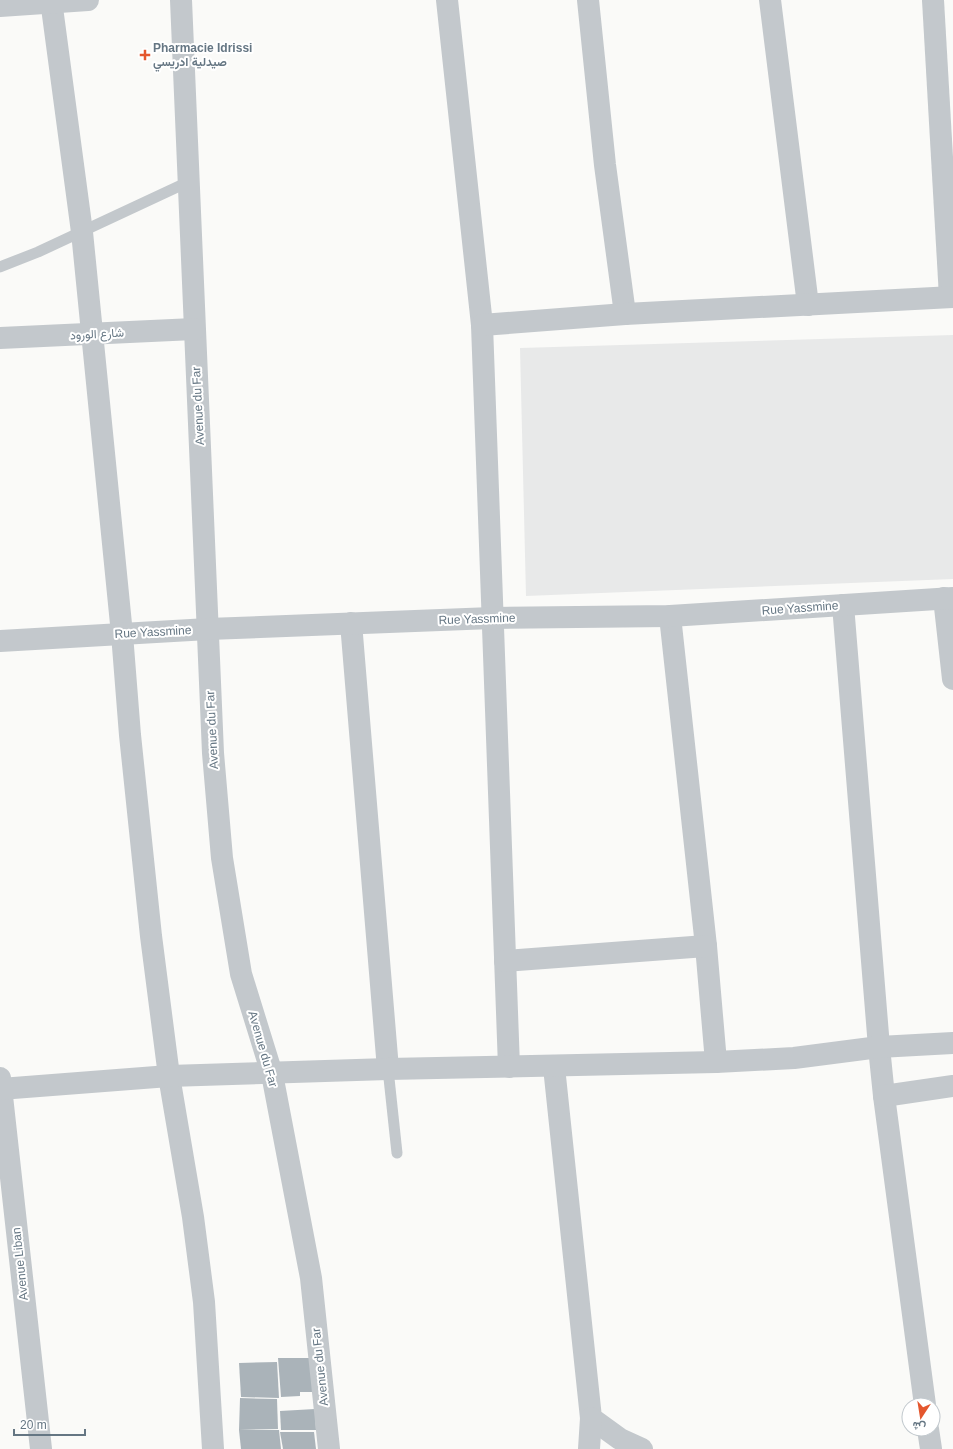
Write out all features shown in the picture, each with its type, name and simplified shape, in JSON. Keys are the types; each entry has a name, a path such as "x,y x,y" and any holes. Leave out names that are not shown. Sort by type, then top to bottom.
{"street":[{"path":"0,6 51,1 88,0"},
{"name":"Avenue du Far","path":"180,0 213,753 222,858 241,974 272,1074 311,1278 329,1449"},
{"path":"447,0 482,325 509,1067"},
{"path":"588,0 605,165 625,314"},
{"path":"770,0 808,305"},
{"path":"482,325 625,314 951,297 933,0"},
{"path":"51,1 82,232 146,890 169,1076 193,1218 204,1302 213,1449"},
{"name":"شارع الورود","path":"0,338 194,328"},
{"path":"949,598 953,679"},
{"name":"Rue Yassmine","path":"0,640 351,623 492,618 670,616 949,598"},
{"path":"843,605 884,1096 924,1397"},
{"path":"670,616 706,946 716,1062"},
{"path":"351,623 388,1069"},
{"path":"505,961 706,946"},
{"path":"0,1086 169,1076 272,1074 388,1069 554,1067 716,1062 794,1058 879,1047 953,1043"},
{"path":"554,1067 591,1418 589,1449"},
{"name":"Avenue Liban","path":"0,1086 41,1449"},
{"path":"884,1096 953,1086"},
{"path":"591,1418 620,1439 642,1449"},
{"path":"929,1437 931,1449"}],"lane":[{"path":"0,267 38,252 188,182"},
{"path":"388,1069 398,1153"}],"shaded area":[{"path":"953,335 953,579 526,596 520,348"}],"building":[{"path":"278,1358 315,1358 316,1392 300,1392 300,1396 281,1397"},
{"path":"277,1362 279,1398 241,1397 239,1363"},
{"path":"240,1398 277,1399 278,1429 239,1430"},
{"path":"315,1409 316,1430 281,1430 280,1411"},
{"path":"239,1430 279,1430 281,1449 241,1449"},
{"path":"280,1432 314,1432 316,1449 283,1449"}],"place":[{"name":"Pharmacie Idrissi صيدلية ادريسي","path":"145,55"}]}
